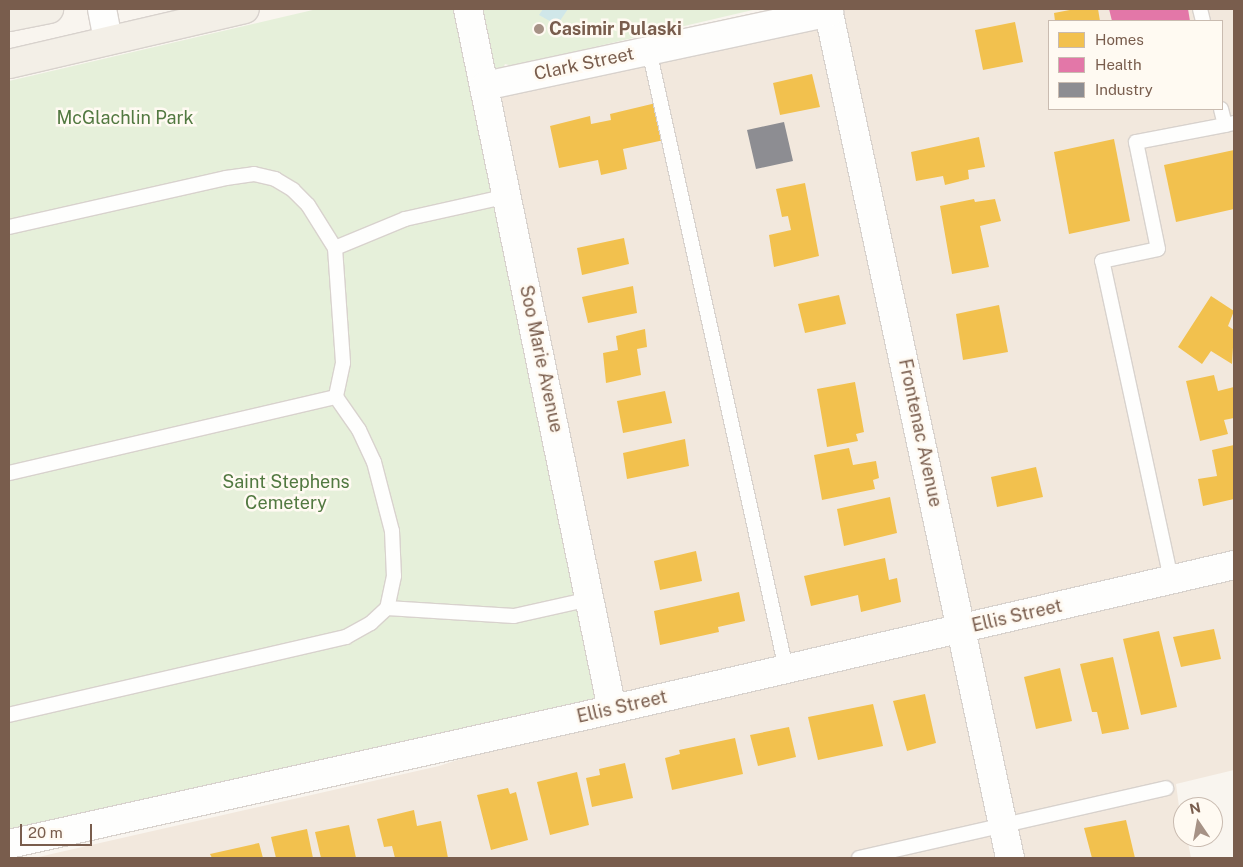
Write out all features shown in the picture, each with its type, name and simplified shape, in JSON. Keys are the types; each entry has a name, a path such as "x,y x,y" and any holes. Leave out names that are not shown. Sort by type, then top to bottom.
{"main road":[{"path":"9,18 49,9"},
{"path":"9,64 245,9"}],"street":[{"path":"102,9 108,40"},
{"name":"Soo Marie Avenue","path":"468,9 508,196 612,709"},
{"name":"Clark Street","path":"485,86 829,10"},
{"name":"Frontenac Avenue","path":"829,10 1010,858"},
{"name":"Ellis Street","path":"9,844 612,709 1234,565"}],"lane":[{"path":"649,50 786,669"},
{"path":"1171,579 1102,261 1158,249 1136,142 1230,124 1222,110"},
{"path":"9,227 254,174 275,179 293,190 308,205 335,248 342,363 336,397 359,430 386,502 392,531 394,576 387,608 371,623 346,637 9,715"},
{"path":"335,248 405,219 508,196"},
{"path":"9,472 336,397"},
{"path":"387,608 514,616 590,599"},
{"path":"859,858 1166,788"}],"shaded area":[{"path":"831,9 1234,9 1234,770 1176,784 1178,797 1173,797 1173,847 1189,847 1191,858 34,858 439,766 612,709 485,86"}],"green space":[{"name":"Saint Stephens Cemetery","path":"317,9 757,9 513,66 505,64 488,99 612,709 9,839 9,81"}],"water":[{"path":"543,9 568,9 557,25 539,15"}],"building: Homes":[{"path":"1075,9 1098,9 1100,20 1055,20 1054,13"},
{"path":"1015,22 1023,62 983,70 975,30"},
{"path":"812,74 820,107 780,115 773,83"},
{"path":"656,103 664,140 623,149 627,169 601,175 598,160 559,168 550,126 590,116 591,124 611,120 610,114"},
{"path":"979,137 985,167 968,170 969,179 945,185 943,176 916,181 911,152"},
{"path":"1114,139 1130,221 1069,234 1054,152"},
{"path":"1234,150 1234,209 1176,222 1164,165"},
{"path":"805,183 819,256 774,267 769,235 791,230 788,216 782,217 776,189"},
{"path":"974,199 975,202 995,199 1001,221 980,226 989,267 952,274 940,206"},
{"path":"624,238 629,264 582,275 577,248"},
{"path":"633,286 637,313 588,323 582,297"},
{"path":"839,295 846,324 805,333 798,304"},
{"path":"1211,296 1234,311 1228,326 1234,330 1232,364 1211,351 1202,364 1178,347"},
{"path":"999,305 1008,352 963,360 956,314"},
{"path":"645,329 647,347 637,349 641,375 606,383 603,353 618,350 616,336"},
{"path":"1214,375 1218,391 1234,387 1234,418 1224,420 1228,434 1200,441 1186,381"},
{"path":"855,382 864,432 856,434 858,441 827,447 817,389"},
{"path":"665,391 672,423 623,433 617,401"},
{"path":"685,439 689,466 627,479 623,453"},
{"path":"1234,445 1234,499 1203,506 1198,479 1217,476 1212,450"},
{"path":"849,448 853,465 876,461 879,478 873,480 875,489 822,500 814,455"},
{"path":"1036,467 1043,497 997,507 991,477"},
{"path":"890,497 897,533 844,546 837,509"},
{"path":"696,551 702,581 660,590 654,561"},
{"path":"885,558 889,580 897,578 901,602 861,612 858,595 811,606 804,576"},
{"path":"739,592 745,621 718,627 719,632 660,645 654,611"},
{"path":"1214,629 1221,659 1181,667 1173,637"},
{"path":"1159,631 1177,707 1141,715 1123,639"},
{"path":"1113,657 1129,729 1102,734 1097,712 1092,712 1080,664"},
{"path":"1060,668 1072,721 1036,729 1024,677"},
{"path":"925,694 936,743 907,751 893,701"},
{"path":"873,704 883,746 818,760 808,717"},
{"path":"789,727 796,757 758,766 750,735"},
{"path":"735,738 743,774 672,790 665,758 680,754 679,750"},
{"path":"625,763 633,798 592,807 586,778 600,775 599,769"},
{"path":"577,772 589,825 550,835 537,782"},
{"path":"508,788 510,794 516,792 528,840 491,850 477,795"},
{"path":"414,810 417,826 441,821 448,858 395,858 392,846 384,847 377,819"},
{"path":"1126,820 1135,858 1092,858 1084,828"},
{"path":"349,825 356,858 321,858 315,832"},
{"path":"307,829 313,858 276,858 271,837"},
{"path":"259,843 263,858 212,858 210,854"}],"building: Health":[{"path":"1109,9 1188,9 1190,20 1112,20"}],"building: Industry":[{"path":"784,122 793,161 756,169 747,130"}],"place":[{"name":"Casimir Pulaski","path":"539,29"}],"park label":[{"name":"McGlachlin Park","path":"125,118"}]}
